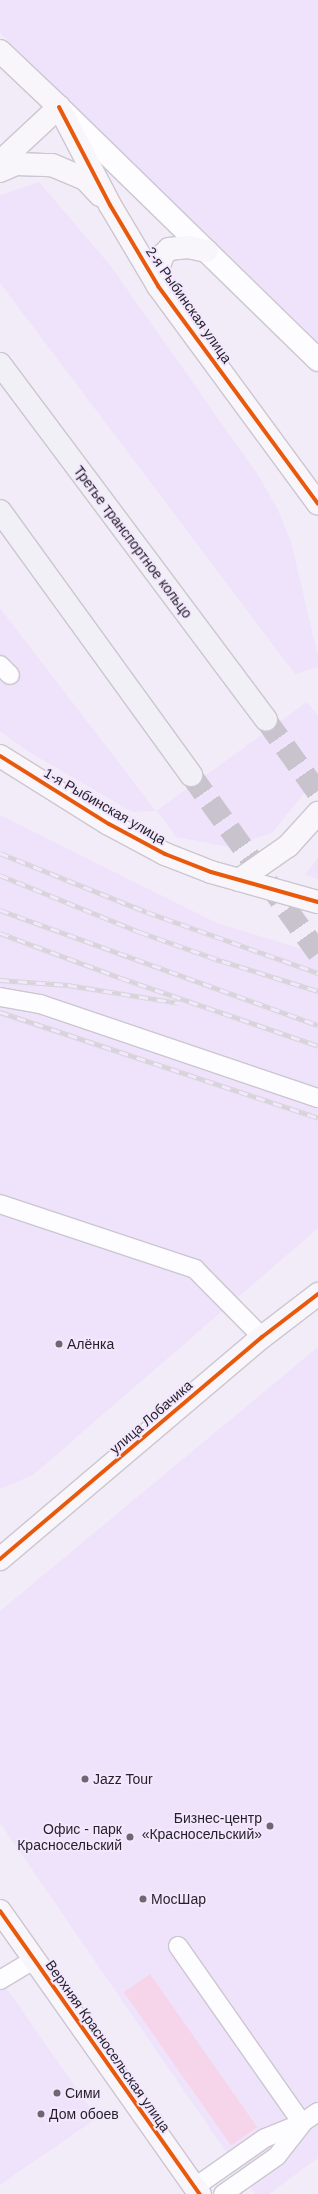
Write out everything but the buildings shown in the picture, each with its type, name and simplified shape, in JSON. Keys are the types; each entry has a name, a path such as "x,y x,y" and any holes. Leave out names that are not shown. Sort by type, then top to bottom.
{"main road":[{"name":"Третье транспортное кольцо","path":"0,364 266,720"},
{"path":"0,511 191,776"}],"street":[{"name":"2-я Рыбинская улица","path":"0,51 318,360"},
{"name":"2-я Рыбинская улица","path":"58,107 110,205 158,286 318,504"},
{"path":"0,162 58,107"},
{"path":"0,171 16,164 52,165 85,179 110,205"},
{"path":"158,286 159,266 163,255 169,249 188,247 207,251"},
{"name":"1-я Рыбинская улица","path":"0,756 109,824 165,854 239,880 318,902"},
{"path":"239,880 288,846 318,813"},
{"name":"улица Лобачика","path":"0,1559 262,1337 318,1294"},
{"name":"Верхняя Красносельская улица","path":"0,1911 33,1960 197,2190"}],"lane":[{"path":"0,997 40,1004 318,1098"},
{"path":"0,1204 195,1269 262,1337"},
{"path":"178,1946 302,2123"},
{"path":"0,1980 33,1960"},
{"path":"197,2190 265,2138 302,2123 318,2112"},
{"path":"223,2194 277,2156 302,2123"}],"shaded area":[{"path":"0,0 318,0 318,342 0,33"},
{"path":"39,182 110,265 258,475 278,510 291,542 318,656 318,667 295,674 0,283 0,195"},
{"path":"0,608 156,811 307,702 318,715 318,776 272,833 229,847 176,837 157,811 132,812 29,752 0,731"},
{"path":"0,815 217,923 318,954 318,1228 33,1475 0,1489"},
{"path":"318,857 318,879 305,875"},
{"path":"318,1347 318,2158 269,2194 255,2194 0,1823 0,1611"},
{"path":"150,1974 257,2127 231,2146 124,1992"},
{"path":"0,1979 97,2118 0,2185"}],"tunnel":[{"path":"266,720 318,793"},
{"path":"191,775 318,953"}],"railway":[{"path":"0,853 147,912 318,973"},
{"path":"0,875 140,932 222,961 318,991"},
{"path":"0,910 318,1025"},
{"path":"0,933 121,978 318,1046"},
{"path":"0,980 68,985 179,1003"},
{"path":"0,1012 318,1118"}],"cycle path":[{"path":"59,107 110,205 158,286 318,504"},
{"path":"0,756 109,824 165,854 211,872 318,902"},
{"path":"0,1559 262,1337 318,1294"},
{"path":"0,1911 200,2194"}],"place":[{"name":"Алёнка","path":"59,1344"},
{"name":"Jazz Tour","path":"85,1779"},
{"name":"Бизнес-центр «Красносельский»","path":"270,1826"},
{"name":"Офис - парк Красносельский","path":"130,1837"},
{"name":"МосШар","path":"143,1899"},
{"name":"Сими","path":"57,2093"},
{"name":"Дом обоев","path":"41,2114"}]}
